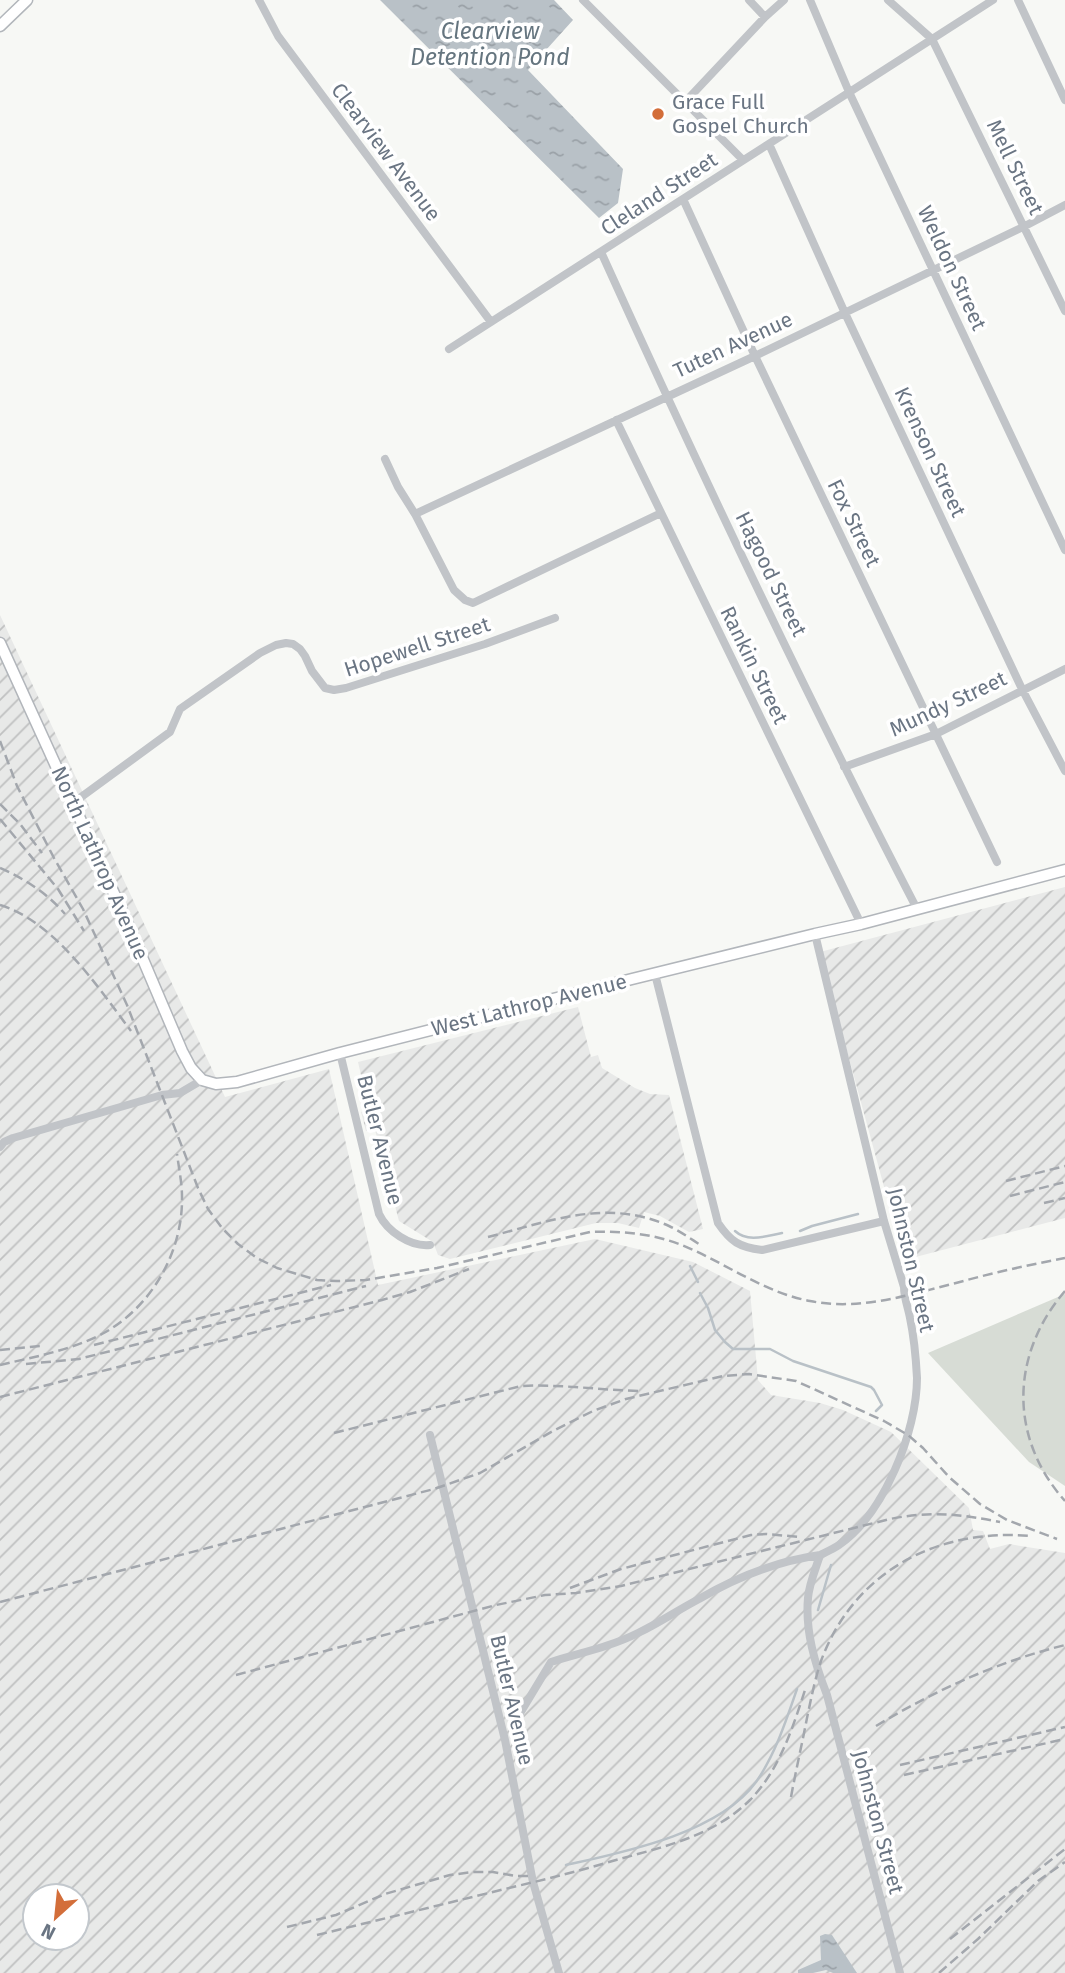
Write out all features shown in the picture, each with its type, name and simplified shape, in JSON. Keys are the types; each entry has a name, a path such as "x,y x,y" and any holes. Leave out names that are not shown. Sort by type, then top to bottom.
{"street":[{"path":"0,26 27,0"},
{"name":"Clearview Avenue","path":"259,0 278,36 491,322"},
{"path":"583,0 743,160"},
{"path":"749,0 765,17"},
{"path":"686,101 784,0"},
{"name":"Weldon Street","path":"810,0 849,92 1065,550"},
{"path":"888,0 932,39"},
{"name":"Cleland Street","path":"449,349 993,0"},
{"path":"1018,0 1065,100"},
{"name":"Mell Street","path":"932,39 1065,311"},
{"name":"Krenson Street","path":"769,144 1022,689 1065,771"},
{"name":"Fox Street","path":"683,199 755,356 998,862"},
{"name":"Tuten Avenue","path":"415,514 755,356 1065,205"},
{"name":"Hagood Street","path":"601,252 666,396 844,768 917,909"},
{"name":"Rankin Street","path":"616,420 862,924"},
{"path":"385,458 398,488 415,514"},
{"name":"Hopewell Street","path":"415,514 454,590 473,603 661,513"},
{"name":"Hopewell Street","path":"73,803 170,732 180,709 275,645 293,644 300,649 325,688 334,690 485,644 555,618"},
{"name":"North Lathrop Avenue","path":"0,643 127,922 182,1051 191,1068 202,1080"},
{"name":"Mundy Street","path":"844,768 936,734 1065,669"},
{"name":"West Lathrop Avenue","path":"0,1147 13,1138 162,1095 180,1093 202,1080 216,1083 237,1082 1065,870"},
{"name":"Johnston Street","path":"815,934 884,1221 904,1287 917,1378 911,1424 892,1476 871,1511 839,1545 820,1555 808,1597 811,1644 900,1973"},
{"path":"656,974 718,1223 727,1236 736,1244 762,1250 884,1221"},
{"name":"Butler Avenue","path":"340,1054 379,1214 389,1229 416,1245 430,1245"},
{"name":"Butler Avenue","path":"430,1435 505,1740 528,1864 559,1973"},
{"path":"513,1725 551,1662 635,1635 701,1598 763,1569 820,1555"}],"shaded area":[{"path":"0,615 225,1097 329,1069 378,1285 595,1239 693,1262 750,1291 758,1380 771,1395 820,1403 843,1410 891,1432 969,1508 973,1530 983,1531 990,1549 1009,1544 1065,1553 1065,1973 0,1973"},
{"path":"1065,887 1065,1218 904,1260 820,952"},
{"path":"578,1007 591,1057 598,1055 602,1068 635,1088 650,1094 669,1095 703,1229 689,1232 660,1216 644,1212 639,1228 618,1223 596,1223 450,1259 438,1255 433,1242 399,1221 375,1130 366,1131 361,1112 369,1110 358,1062"},
{"path":"1065,1294 1065,1486 1029,1462 928,1353"}],"water":[{"name":"Clearview Detention Pond","path":"380,0 554,0 573,20 528,70 623,169 618,203 599,218"},
{"path":"832,1935 857,1973 833,1973 826,1970 798,1973 798,1970 821,1960 820,1936"}],"waterway":[{"path":"800,1231 858,1214"},
{"path":"735,1231 751,1238 782,1233"},
{"path":"690,1266 698,1282"},
{"path":"700,1293 715,1330 733,1349 770,1349 793,1361 871,1387 882,1405 876,1411"},
{"path":"818,1610 831,1565"},
{"path":"566,1865 669,1838 719,1815 740,1800 769,1761 797,1689"}],"railway":[{"path":"0,741 17,786 83,909 127,1005 208,1209 238,1244 277,1268 317,1280 366,1280 437,1268 590,1232 624,1232 657,1237 679,1244 792,1297 829,1304 847,1304 902,1297 1065,1258"},
{"path":"0,804 20,824 42,853"},
{"path":"0,819 58,889 84,931"},
{"path":"0,868 35,887 65,914"},
{"path":"0,905 20,913 56,940 89,976 131,1031"},
{"path":"0,1365 90,1340 120,1323 149,1294 161,1276 177,1238 182,1197 177,1154"},
{"path":"1006,1181 1065,1166"},
{"path":"1010,1196 1065,1182"},
{"path":"1044,1203 1065,1198"},
{"path":"488,1237 556,1219 601,1213 646,1218 669,1226 702,1246"},
{"path":"0,1397 382,1300 469,1269"},
{"path":"94,1345 331,1285"},
{"path":"26,1364 79,1359 366,1286"},
{"path":"1065,1291 1047,1316 1034,1342 1026,1369 1023,1396 1026,1424 1034,1451 1047,1477 1065,1501"},
{"path":"0,1350 40,1346"},
{"path":"0,1602 434,1489 480,1473 593,1411 626,1399 723,1376 749,1374 796,1381 884,1421 908,1435 980,1504 1007,1520 1057,1539"},
{"path":"334,1433 521,1386 639,1391"},
{"path":"236,1675 496,1605 545,1595 621,1586 890,1519 945,1514 1000,1522"},
{"path":"570,1588 621,1569 751,1535 800,1537"},
{"path":"791,1797 821,1661 836,1629 855,1602 877,1580 903,1562 932,1548 996,1535 1030,1536"},
{"path":"876,1726 968,1678 1065,1645"},
{"path":"317,1935 578,1871 670,1845 720,1823 750,1800 770,1775 784,1747 806,1687"},
{"path":"900,1765 1065,1727"},
{"path":"904,1775 1065,1739"},
{"path":"950,1939 1065,1849"},
{"path":"939,1973 1038,1881 1065,1862"},
{"path":"287,1927 336,1915 385,1894 450,1875 493,1872 533,1876"}],"place":[{"name":"Grace Full Gospel Church","path":"658,114"}]}
